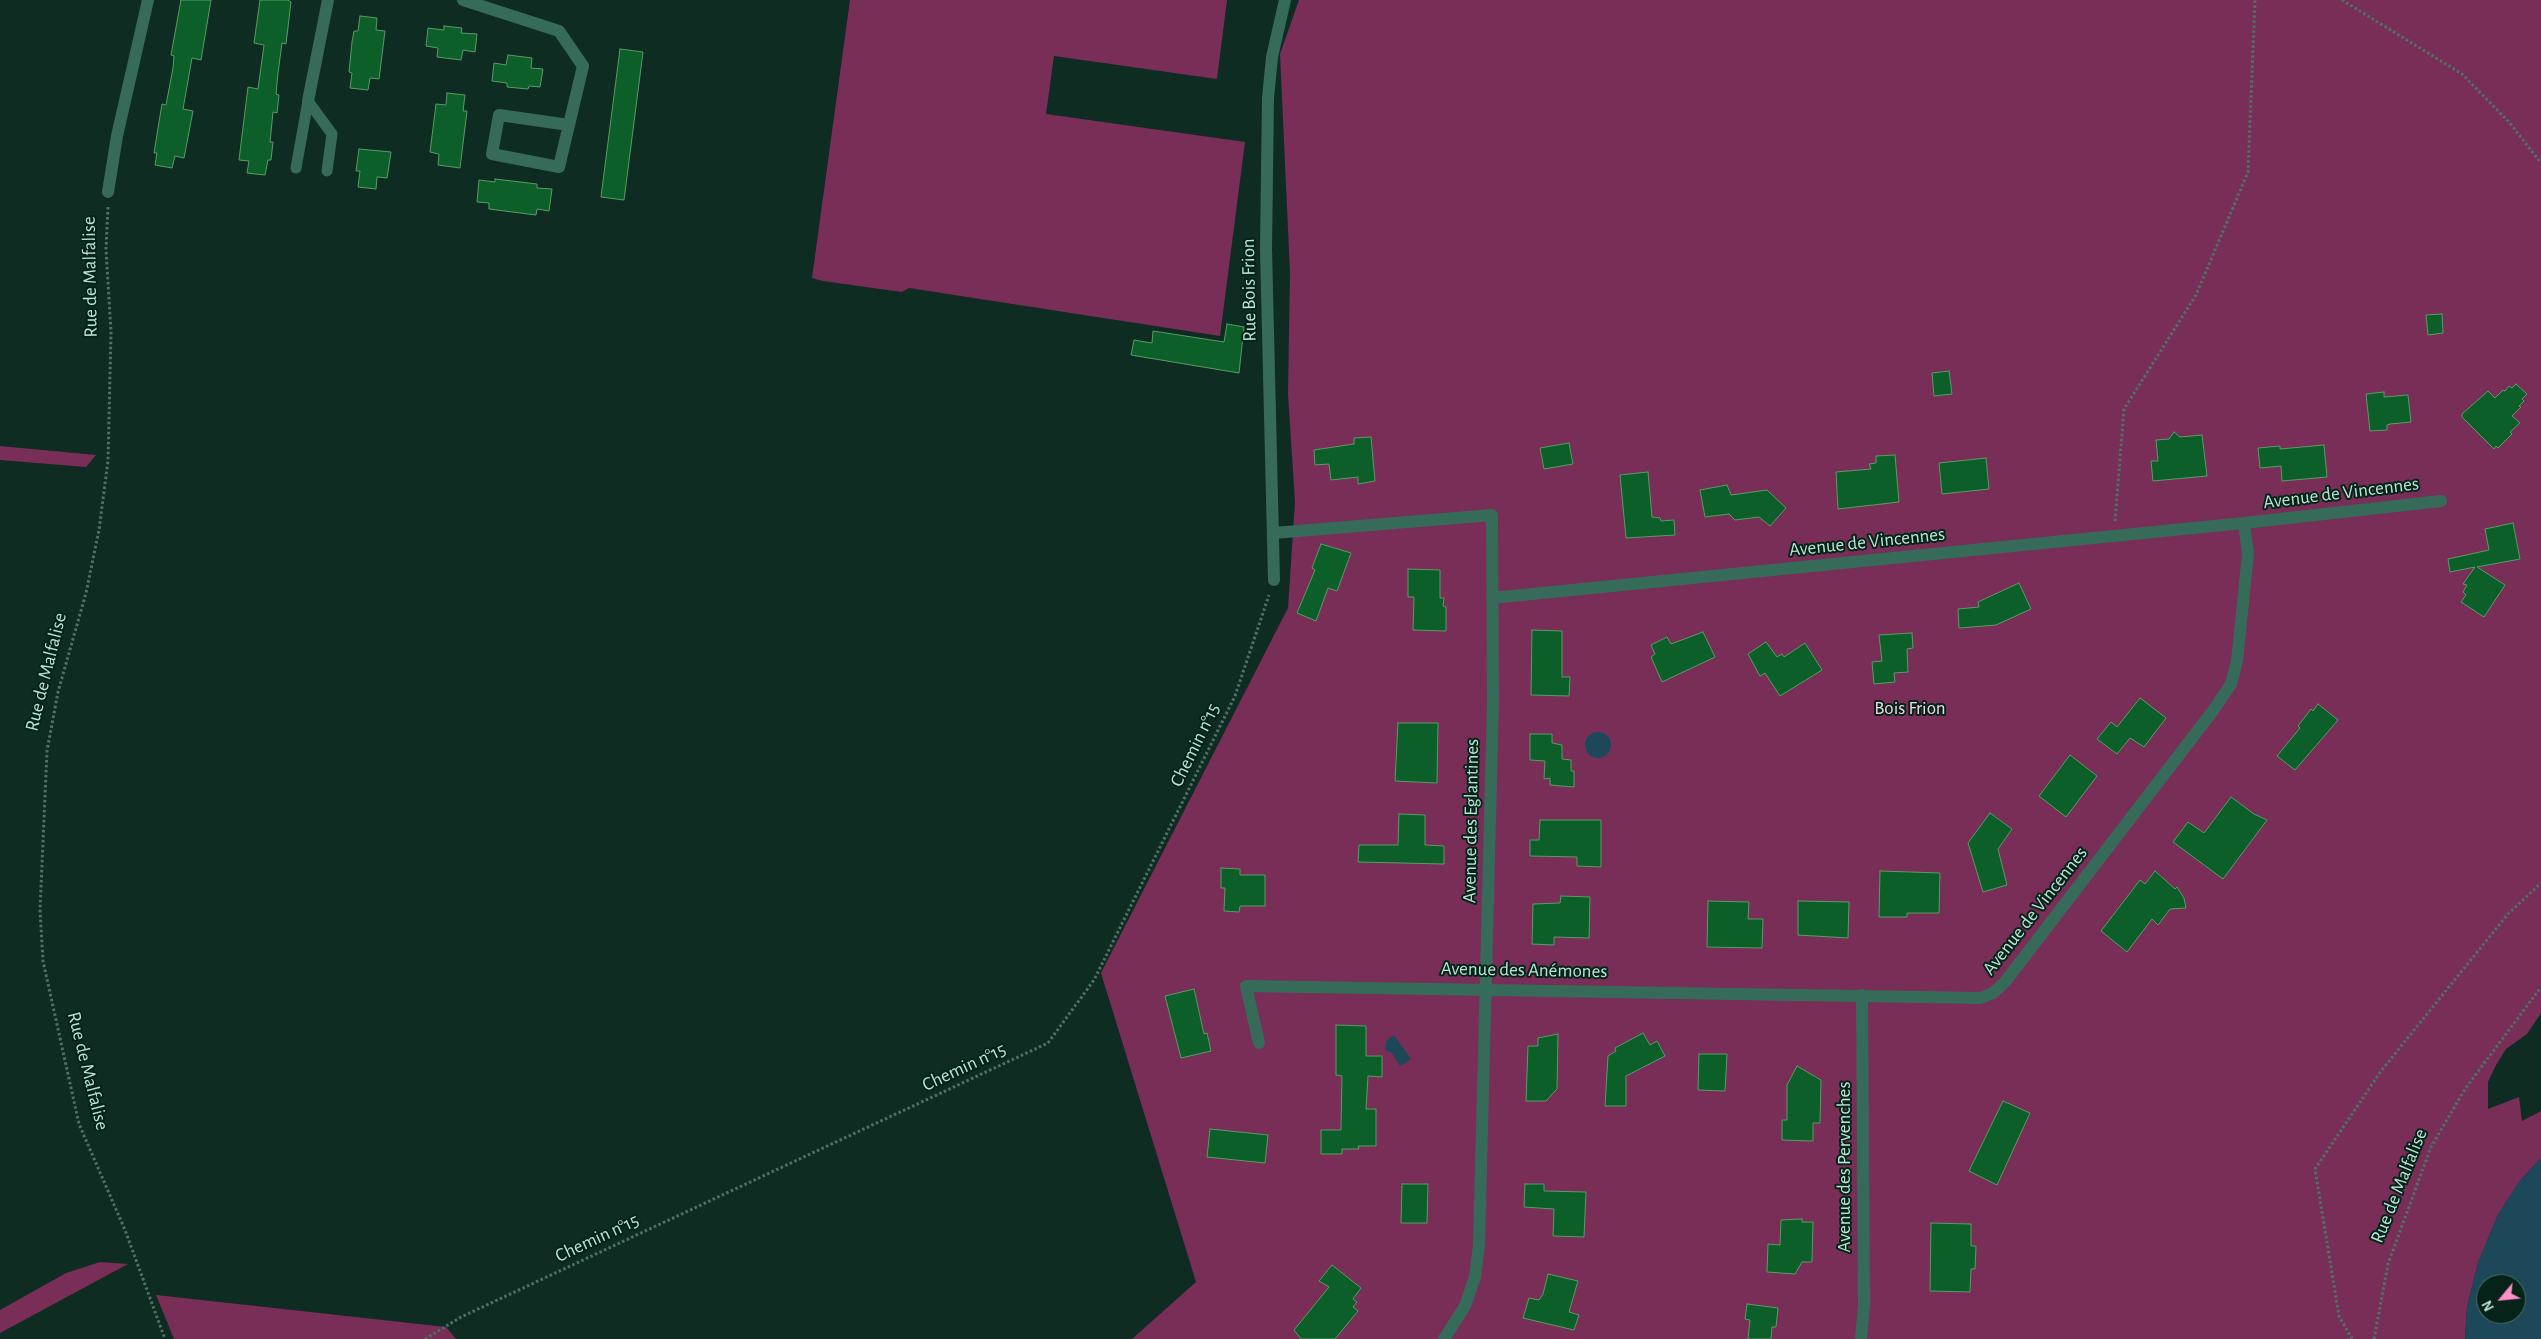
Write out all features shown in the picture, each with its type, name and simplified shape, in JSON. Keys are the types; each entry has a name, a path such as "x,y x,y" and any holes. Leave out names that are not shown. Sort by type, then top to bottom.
{"street":[{"name":"Rue de Malfalise","path":"108,192 117,136 148,0"},
{"path":"308,101 328,0"},
{"path":"463,0 559,31 583,66 569,125 559,167 492,154 499,115 569,125"},
{"name":"Rue Bois Frion","path":"1274,580 1266,249 1268,98 1272,57 1285,0"},
{"name":"Avenue de Vincennes","path":"1492,598 2244,523 2441,501"},
{"name":"Avenue des Eglantines","path":"1274,533 1492,515 1493,703 1479,1245 1474,1277 1465,1306 1444,1339"},
{"name":"Avenue de Vincennes","path":"1862,995 1980,998 1994,993 2005,982 2212,712 2231,684 2237,661 2248,554 2244,523"},
{"name":"Avenue des Anémones","path":"1259,1043 1246,986 1486,988 1862,995"},
{"name":"Avenue des Pervenches","path":"1861,1339 1864,1305 1862,995"}],"lane":[{"path":"296,168 308,101"},
{"path":"308,101 332,134 327,171"}],"path":[{"path":"2114,536 2124,408 2196,294 2248,172 2255,0"},
{"path":"2342,0 2462,74 2509,122 2541,163"},
{"name":"Rue de Malfalise","path":"108,192 106,249 111,332 108,461 93,557 58,692 47,751 40,910 43,961 79,1124 125,1230 165,1339"},
{"name":"Chemin n°15","path":"425,1339 461,1317 1048,1043 1094,980 1235,696 1274,580"},
{"path":"2352,1339 2339,1316 2315,1169 2381,1071 2508,914 2541,883"},
{"name":"Rue de Malfalise","path":"2374,1339 2388,1264 2431,1147 2465,1089 2541,987"}],"green space":[{"path":"850,0 1227,0 1217,79 1054,56 1046,114 1245,142 1220,336 909,288 902,292 812,278"},
{"name":"Bois Frion","path":"1299,0 2541,0 2541,1013 2527,1034 2506,1049 2496,1065 2488,1082 2488,1109 2519,1097 2522,1121 2541,1111 2541,1158 2519,1182 2498,1215 2479,1260 2467,1307 2465,1339 1132,1339 1196,1282 1101,973 1288,608 1295,502 1288,394 1290,273 1280,54"},
{"path":"0,446 96,455 86,467 0,460"},
{"path":"100,1262 128,1264 0,1333 0,1310 66,1273"},
{"path":"156,1295 446,1327 456,1339 174,1339"}],"water":[{"path":"1598,732 1607,736 1611,745 1607,754 1598,758 1589,754 1585,745 1589,736"},
{"path":"1394,1035 1411,1059 1400,1066 1392,1053 1385,1050 1386,1041"},
{"path":"2541,1158 2541,1339 2465,1339 2467,1307 2479,1260 2498,1215 2519,1182"}],"building":[{"path":"181,0 211,0 201,60 192,58 183,109 193,111 184,158 175,156 172,168 155,165 157,153 154,153 162,104 166,105 173,68 174,56 171,55"},
{"path":"260,0 288,0 291,2 286,44 282,43 278,73 276,94 279,95 277,113 273,112 270,142 273,142 271,160 268,160 265,175 247,173 249,161 239,160 248,87 258,89 264,45 254,43"},
{"path":"360,16 377,18 376,30 385,31 379,79 370,78 368,90 350,88 352,73 349,72 352,42 354,31 358,31"},
{"path":"444,26 462,28 461,33 477,34 475,52 463,50 461,60 437,57 438,48 426,46 428,28 444,30"},
{"path":"620,49 643,52 624,200 601,197"},
{"path":"508,55 532,58 531,68 543,69 540,87 529,86 528,89 507,87 507,83 492,81 494,63 506,65"},
{"path":"447,93 465,95 463,111 467,111 460,168 438,165 439,154 430,152 436,104 446,105"},
{"path":"359,149 391,152 387,178 377,177 376,189 358,187 360,171 356,171"},
{"path":"495,179 537,184 537,188 552,189 549,211 537,209 536,215 489,209 489,203 477,202 479,180 495,182"},
{"path":"2442,314 2443,333 2428,335 2426,315"},
{"path":"1227,324 1244,327 1239,373 1131,355 1134,340 1152,343 1153,331 1224,342"},
{"path":"1949,371 1952,394 1934,396 1932,373"},
{"path":"2516,384 2527,394 2522,399 2524,401 2519,406 2521,407 2512,416 2520,423 2510,432 2512,434 2498,448 2496,446 2494,449 2462,417 2462,414 2488,391 2495,398 2509,386 2512,388"},
{"path":"2384,392 2384,397 2408,395 2411,422 2387,425 2387,430 2370,431 2366,394"},
{"path":"2174,432 2180,437 2202,435 2207,476 2153,481 2151,461 2158,461 2156,440 2169,439"},
{"path":"1371,437 1375,481 1358,484 1358,477 1331,480 1329,464 1315,465 1314,450 1354,444 1354,438"},
{"path":"1569,443 1573,464 1544,469 1540,448"},
{"path":"2324,445 2327,477 2282,481 2281,466 2260,468 2258,448 2280,446 2280,449"},
{"path":"1895,455 1899,502 1838,509 1836,472 1871,469 1869,464 1876,463 1876,456"},
{"path":"1986,458 1989,489 1942,494 1939,463"},
{"path":"1648,472 1652,517 1660,518 1661,521 1674,520 1675,535 1626,538 1620,475"},
{"path":"1727,485 1731,495 1767,490 1786,508 1770,526 1759,517 1735,520 1729,514 1705,517 1700,490"},
{"path":"2513,523 2520,559 2477,567 2505,585 2484,617 2461,602 2466,595 2463,592 2467,585 2463,584 2475,567 2450,572 2448,559 2489,550 2485,529"},
{"path":"1321,544 1351,553 1337,591 1328,588 1316,621 1297,613 1315,570 1312,568"},
{"path":"1408,569 1440,570 1440,598 1444,598 1443,606 1446,607 1446,631 1413,630 1414,597 1408,597"},
{"path":"2019,583 2031,609 1996,625 1959,628 1958,609 1979,607 1978,602"},
{"path":"1532,630 1562,631 1562,677 1570,677 1569,696 1531,695"},
{"path":"1703,632 1715,657 1662,682 1651,657 1655,654 1651,645 1667,637 1671,644"},
{"path":"1912,633 1913,648 1907,649 1908,672 1894,673 1895,682 1874,684 1872,662 1882,661 1879,635"},
{"path":"1766,642 1777,657 1782,654 1784,657 1805,643 1822,670 1780,696 1765,673 1760,676 1748,654"},
{"path":"2140,698 2166,718 2144,747 2130,738 2117,754 2097,739 2111,722 2117,727"},
{"path":"2318,704 2338,720 2295,770 2277,756 2300,728 2298,726 2311,709 2313,711"},
{"path":"1398,723 1438,723 1437,783 1395,781"},
{"path":"1530,734 1552,734 1552,743 1562,745 1562,759 1571,760 1571,771 1574,771 1574,787 1550,785 1550,778 1544,779 1545,761 1530,760"},
{"path":"2070,755 2097,776 2066,817 2039,796"},
{"path":"2231,797 2254,814 2267,820 2223,879 2173,842 2188,822 2204,833"},
{"path":"1990,813 2012,829 1998,849 2007,885 1983,892 1968,843"},
{"path":"1399,814 1425,815 1425,845 1444,846 1444,864 1358,862 1359,845 1398,845"},
{"path":"1540,820 1601,820 1601,867 1577,866 1577,857 1530,856 1530,840 1539,840"},
{"path":"1221,868 1240,869 1240,875 1265,875 1265,906 1240,906 1239,912 1224,911 1225,888 1221,888"},
{"path":"1880,871 1940,873 1939,913 1907,913 1907,917 1879,917"},
{"path":"2155,871 2175,889 2177,887 2184,898 2186,908 2170,909 2158,925 2152,919 2127,952 2101,931 2140,880 2145,884"},
{"path":"1561,896 1590,897 1589,938 1554,937 1554,945 1532,944 1533,904 1560,903"},
{"path":"1708,901 1749,902 1748,919 1763,919 1762,948 1707,947"},
{"path":"1798,901 1849,902 1848,938 1798,935"},
{"path":"1194,989 1204,1034 1207,1033 1211,1051 1181,1058 1165,996"},
{"path":"1336,1025 1366,1026 1366,1056 1382,1056 1382,1077 1368,1076 1366,1109 1376,1109 1376,1146 1358,1146 1359,1149 1342,1149 1342,1154 1321,1154 1321,1130 1341,1130 1342,1076 1336,1075"},
{"path":"1643,1033 1650,1045 1657,1041 1665,1056 1626,1076 1626,1106 1605,1106 1608,1056 1616,1051 1615,1048"},
{"path":"1558,1034 1557,1089 1546,1101 1526,1101 1528,1046 1538,1046 1538,1038"},
{"path":"1699,1054 1727,1054 1725,1091 1698,1090"},
{"path":"1797,1066 1821,1080 1820,1123 1813,1123 1813,1141 1782,1140 1782,1120 1787,1120 1787,1085"},
{"path":"2003,1101 2030,1113 1997,1185 1969,1171"},
{"path":"1210,1129 1268,1135 1265,1163 1207,1157"},
{"path":"1402,1184 1428,1184 1427,1223 1401,1223"},
{"path":"1525,1184 1544,1184 1544,1191 1586,1192 1584,1237 1553,1236 1554,1209 1524,1207"},
{"path":"1802,1219 1802,1222 1813,1222 1812,1262 1802,1262 1795,1274 1767,1272 1768,1244 1780,1245 1781,1220"},
{"path":"1931,1223 1971,1224 1971,1246 1976,1246 1975,1269 1971,1269 1970,1292 1930,1291"},
{"path":"1332,1265 1361,1288 1353,1299 1357,1302 1353,1307 1358,1311 1335,1339 1301,1339 1294,1330 1329,1287 1319,1281"},
{"path":"1548,1274 1578,1281 1569,1312 1579,1315 1574,1330 1523,1318 1529,1298 1539,1300 1543,1294"},
{"path":"1747,1304 1778,1308 1776,1327 1772,1327 1771,1339 1748,1339 1750,1320 1745,1319"}]}
